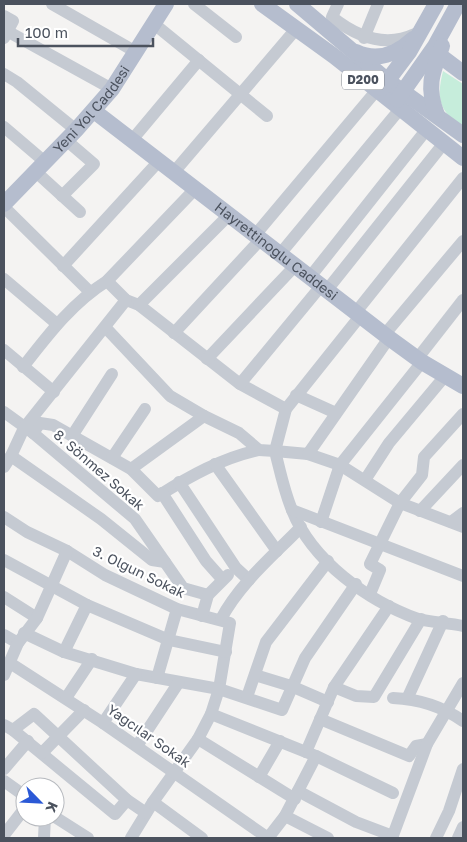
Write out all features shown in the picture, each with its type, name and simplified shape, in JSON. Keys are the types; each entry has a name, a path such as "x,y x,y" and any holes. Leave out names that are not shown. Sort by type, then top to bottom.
{"main road":[{"name":"Yeni Yol Caddesi","path":"6,198 71,135 112,89 164,4"},
{"name":"D200","path":"262,4 381,88 463,158"},
{"path":"381,88 422,30 436,4"},
{"path":"437,115 430,90 432,75 458,4"},
{"path":"399,102 435,46 458,4"},
{"name":"D200","path":"302,5 354,51 381,88"},
{"path":"354,51 374,56 386,56 402,48 422,30"},
{"path":"439,55 463,73"},
{"name":"D200","path":"399,102 437,115 463,135"},
{"name":"Hayrettinoğlu Caddesi","path":"94,111 387,336 420,360 463,385"}],"street":[{"path":"52,4 136,52"},
{"path":"194,4 236,37"},
{"path":"338,4 332,17 347,29 364,38 379,40 406,38 422,30"},
{"path":"364,38 378,4"},
{"path":"4,16 13,21 6,34 112,89"},
{"path":"153,23 199,60 239,96 267,116"},
{"path":"174,172 296,28"},
{"path":"132,140 199,60"},
{"path":"4,74 17,82 71,135 94,164 62,196"},
{"path":"174,333 258,237 381,88"},
{"path":"280,254 399,102"},
{"path":"4,127 40,166 62,196 80,212"},
{"path":"319,284 427,129"},
{"path":"240,384 319,284 444,143"},
{"path":"63,266 159,161"},
{"path":"463,178 286,409 275,451 292,510 300,527 312,544 328,561 356,584 389,606 421,620 443,621 463,626"},
{"path":"23,367 57,324 90,292 107,282 196,188"},
{"path":"6,198 63,266 90,292"},
{"path":"139,305 230,214"},
{"path":"308,454 387,336 463,242"},
{"path":"207,359 295,266"},
{"path":"4,280 57,324"},
{"path":"107,282 126,300 139,305 240,384 286,409"},
{"path":"126,300 54,392 6,464 101,519 159,561"},
{"path":"320,522 340,465 463,300"},
{"path":"105,327 170,396 204,416 239,433 259,450"},
{"path":"4,350 54,392"},
{"path":"72,436 112,374"},
{"path":"365,480 390,443 445,376"},
{"path":"296,396 336,413"},
{"path":"112,458 145,409"},
{"name":"8. Sönmez Sokak","path":"4,412 135,519 159,561 183,588 208,595"},
{"path":"370,594 380,570 370,564 378,544 400,503 422,475 424,457 463,414"},
{"path":"131,469 204,416"},
{"path":"28,430 40,423 52,425 131,469 160,494 206,561 222,579"},
{"path":"160,494 179,482 238,454 259,450 275,451 308,454 340,465 400,503 457,525 463,513"},
{"path":"216,464 277,551"},
{"path":"420,511 463,466"},
{"path":"179,482 236,568 249,580"},
{"path":"292,510 463,576"},
{"name":"3. Olgun Sokak","path":"4,517 67,551 104,575 177,609 221,619"},
{"path":"126,838 131,838 153,802 198,738 210,714 219,689 230,622 221,619 230,602 300,527"},
{"path":"4,675 21,638 37,618 67,551"},
{"path":"4,560 87,604 169,640 226,652"},
{"path":"247,697 266,642 328,561"},
{"path":"202,616 208,595 222,579 236,568"},
{"path":"4,635 21,638 136,674 219,689 282,710 305,658 356,584"},
{"path":"4,597 37,618"},
{"path":"64,652 87,604"},
{"path":"268,838 285,816 296,795 311,754 320,719 334,687 389,606"},
{"path":"157,678 177,609"},
{"path":"334,687 356,696 374,697 421,620"},
{"path":"407,698 443,621"},
{"path":"66,698 92,659"},
{"name":"Yağcılar Sokak","path":"10,663 66,698 174,771 268,838"},
{"path":"103,723 136,674"},
{"path":"255,676 291,686 328,702"},
{"path":"137,746 179,682"},
{"path":"198,738 259,777 393,837 427,744 463,683"},
{"path":"393,698 407,698 448,710 463,721"},
{"path":"42,754 84,710"},
{"path":"127,800 115,814 28,742 8,728 34,714 127,800 146,813"},
{"path":"210,714 280,740 393,794"},
{"path":"320,719 410,756 416,746 427,744"},
{"path":"259,777 280,740"},
{"path":"4,769 28,742"},
{"path":"436,838 449,811 463,769"},
{"path":"4,781 15,789"},
{"path":"153,802 202,838"},
{"path":"285,816 322,837"},
{"path":"4,835 15,821"},
{"path":"65,823 88,838"},
{"path":"458,838 463,827"}],"green space":[{"path":"443,71 463,84 463,128 449,116 441,104 440,90"}]}
